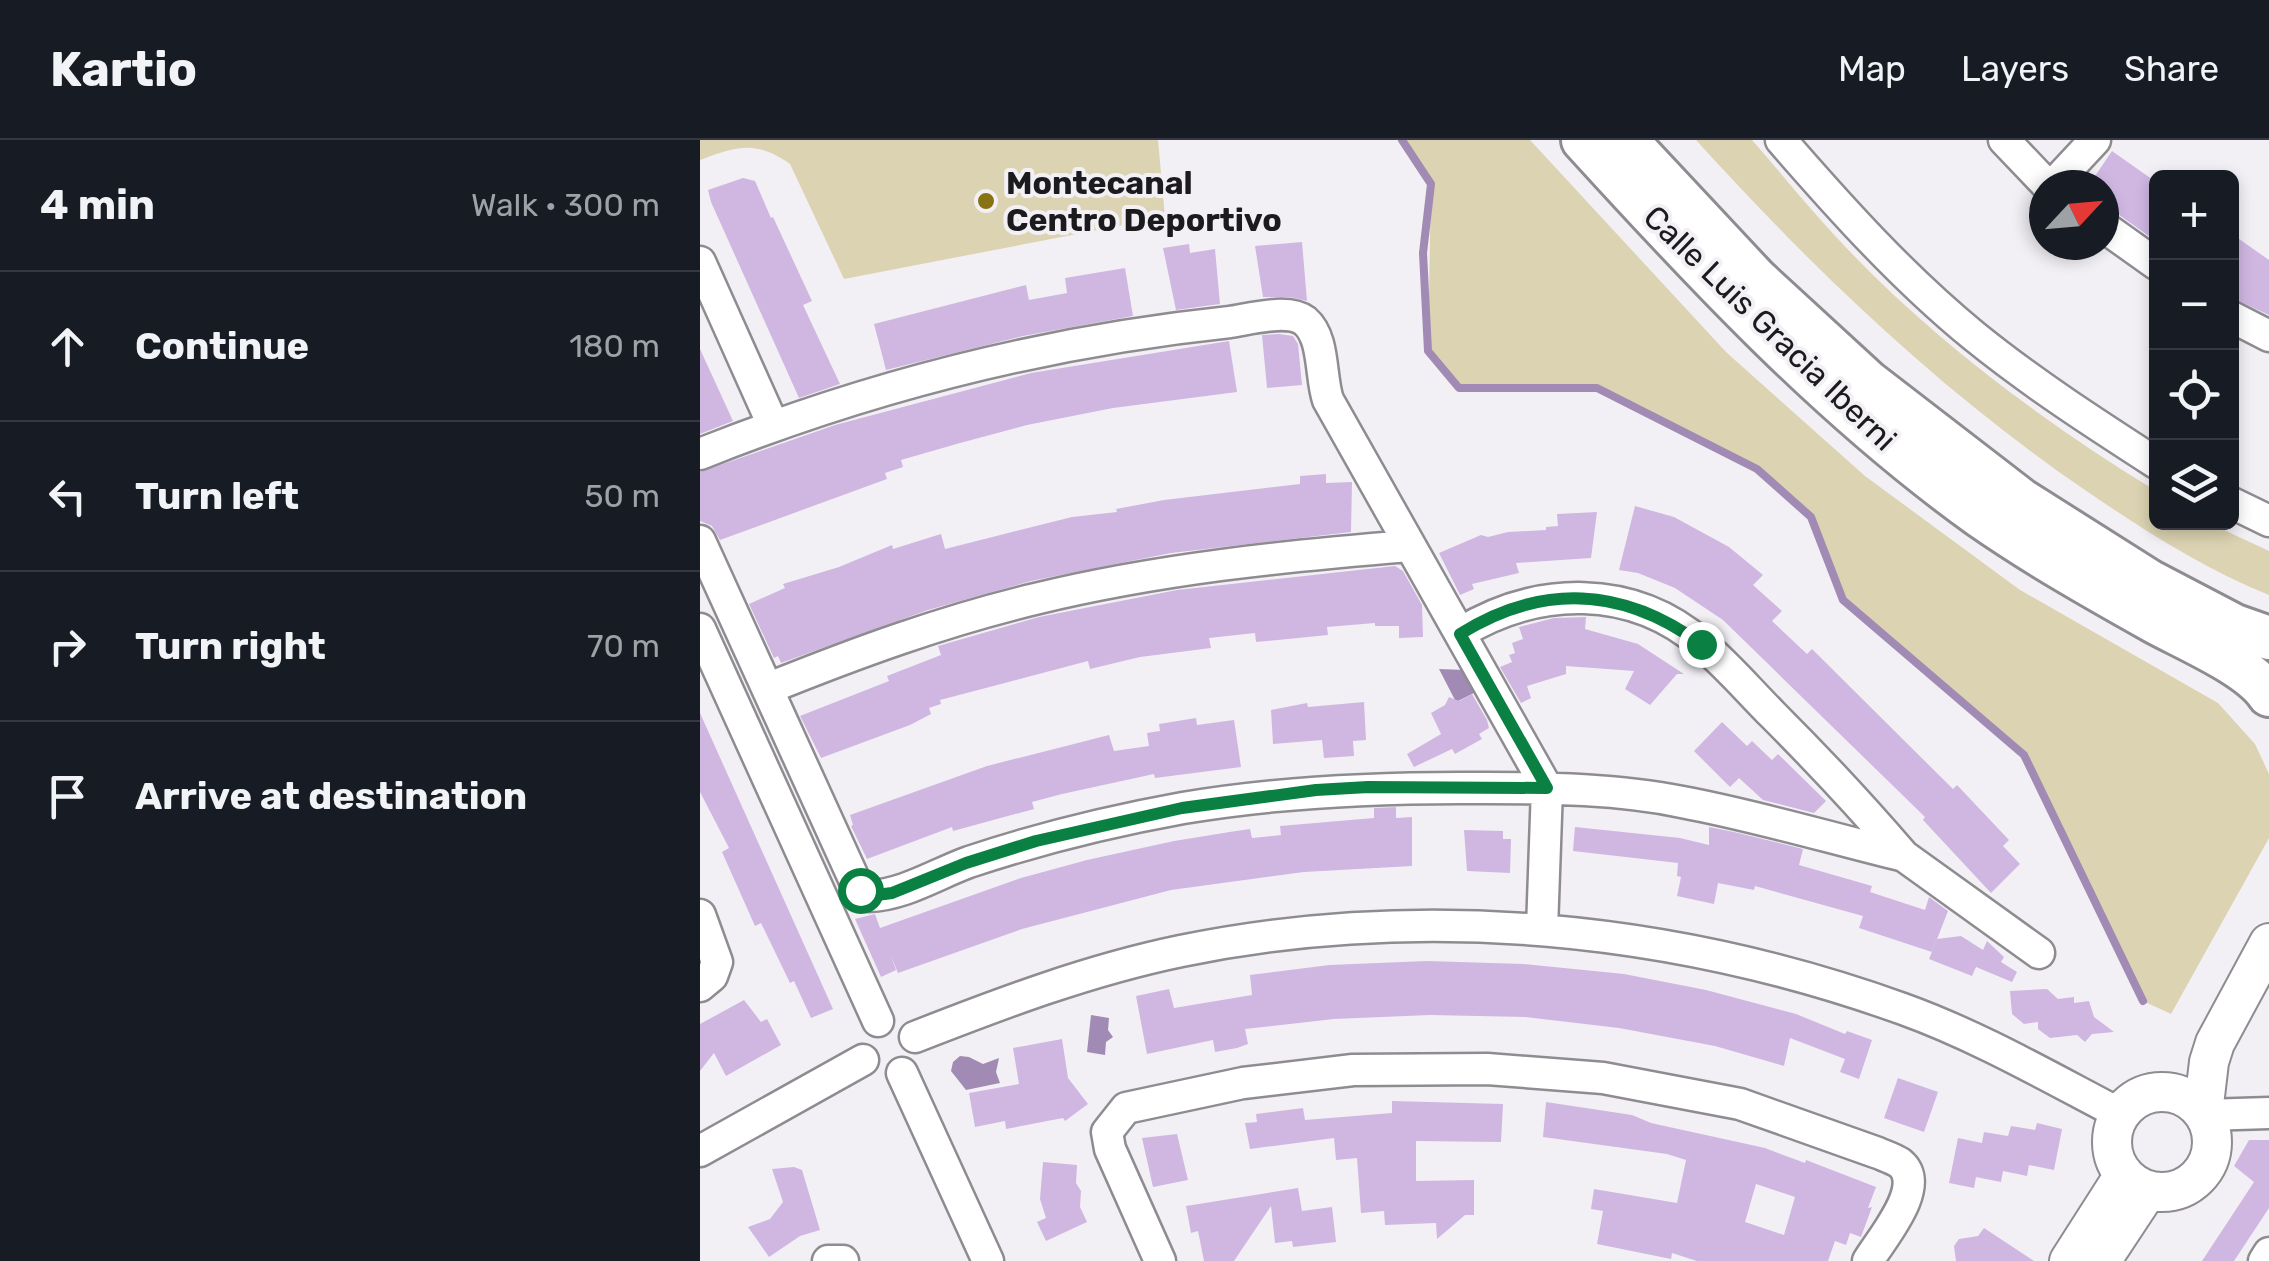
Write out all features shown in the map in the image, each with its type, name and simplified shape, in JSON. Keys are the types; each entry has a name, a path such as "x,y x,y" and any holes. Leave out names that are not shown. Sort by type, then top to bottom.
{"main road":[{"name":"Calle Luis Gracia Iberni","path":"1583,140 1688,254 1810,376 1892,450 1982,517 2074,577 2253,676 2269,695"},
{"name":"Calle Luis Gracia Iberni","path":"1626,140 1756,280 1854,369 2021,500 2149,581 2235,626 2269,638"}],"street":[{"path":"1781,140 1899,270 1974,336 2078,414 2149,459"},
{"path":"2004,140 2035,170"},
{"path":"2065,170 2095,140"},
{"path":"2119,238 2150,260"},
{"path":"700,262 773,425"},
{"path":"700,454 773,425 984,363 1180,327 1296,316 1304,320 1316,336 1328,400 1547,788 1542,930"},
{"path":"2239,321 2269,336"},
{"path":"2239,506 2269,521"},
{"path":"700,541 854,879 869,896 892,893 966,863 1036,841 1182,808 1368,787 1547,788 1680,801 1904,856"},
{"path":"769,688 902,637 1082,588 1248,561 1410,546"},
{"path":"1460,634 1506,610 1564,598 1614,602 1682,630 1717,658 1834,776 1904,856 2040,953"},
{"path":"700,628 878,1020"},
{"path":"700,915 717,962 712,976 700,986"},
{"path":"915,1036 1090,974 1252,938 1348,928 1450,926 1542,930 1634,940 1719,956 1904,1009 2008,1055 2120,1114"},
{"path":"2204,1114 2216,1043 2269,942"},
{"path":"878,1020 901,1021 915,1036 915,1059 902,1073 880,1075 863,1060 860,1040 870,1024 878,1020"},
{"path":"2162,1091 2185,1097 2204,1114 2210,1126 2212,1150 2202,1172 2184,1187 2172,1191 2136,1182 2117,1164 2112,1139 2120,1114 2135,1099 2162,1091 2216,1043"},
{"path":"700,1151 863,1060"},
{"path":"1160,1261 1106,1132 1126,1108 1243,1083 1335,1072 1487,1068 1603,1078 1740,1104 1900,1163 1908,1175 1909,1192 1868,1261"},
{"path":"902,1073 988,1261"},
{"path":"2204,1114 2269,1113"},
{"path":"2069,1261 2136,1182"},
{"path":"2102,1261 2136,1182"},
{"path":"2264,1261 2269,1252"},
{"path":"828,1261 842,1261"}],"shaded area":[{"name":"Montecanal Centro Deportivo","path":"700,140 1158,140 1165,217 844,279 790,164 756,148 725,151 700,160"},
{"path":"1402,140 1530,140 1726,352 1865,476 2020,590 2218,703 2255,744 2269,774 2269,838 2171,1014 2143,1001 2024,755 1843,600 1811,517 1757,469 1597,388 1459,388 1428,351 1431,184"},
{"path":"1696,140 1752,140 1838,239 1910,310 2030,407 2149,486 2149,530 2224,530 2269,551 2269,595 2151,534 2031,452 1929,370 1786,235"},
{"path":"1439,669 1465,670 1478,691 1456,702"},
{"path":"1091,1015 1109,1018 1108,1030 1113,1037 1106,1042 1105,1055 1087,1052"},
{"path":"960,1056 983,1064 999,1058 996,1072 1000,1083 966,1090 951,1071"}],"building":[{"path":"2112,151 2149,177 2149,236 2119,215 2119,170 2099,170"},
{"path":"743,178 755,181 773,217 812,301 803,305 840,384 799,398 711,202 708,190"},
{"path":"2239,239 2269,260 2269,315 2239,301"},
{"path":"1302,242 1307,301 1263,297 1255,246"},
{"path":"1189,244 1190,253 1215,249 1220,304 1176,310 1163,248"},
{"path":"1125,268 1133,316 1023,336 886,370 874,324 1026,285 1029,300 1067,293 1065,278"},
{"path":"1262,335 1293,336 1298,344 1302,385 1267,388"},
{"path":"1229,341 1237,392 1113,408 960,443 901,460 903,467 885,473 887,479 720,540 712,526 700,521 700,472 835,425 1031,373"},
{"path":"700,349 733,421 700,434"},
{"path":"1326,474 1326,483 1352,482 1351,532 1171,553 1031,581 928,610 781,663 778,656 774,658 749,604 785,588 783,584 892,545 893,549 941,534 945,549 1072,517 1117,512 1116,509 1164,500 1300,484 1300,476"},
{"path":"1635,506 1674,517 1729,547 1763,575 1753,585 1782,611 1772,621 1807,654 1812,649 1953,789 1957,785 2009,840 2003,846 2020,864 1991,893 1923,820 1925,817 1723,620 1675,588 1619,570"},
{"path":"1597,512 1591,558 1516,563 1519,573 1472,584 1474,589 1460,595 1439,553 1481,535 1546,530 1558,526 1557,514"},
{"path":"1395,566 1403,571 1422,605 1423,637 1399,638 1399,626 1375,623 1327,627 1328,635 1256,642 1255,633 1209,638 1211,648 1140,657 1090,669 1088,661 940,700 941,704 929,708 931,714 910,725 821,758 800,716 889,681 887,676 941,655 938,646 1039,617 1177,590"},
{"path":"1586,617 1585,629 1638,644 1684,674 1677,674 1650,705 1625,689 1634,671 1566,666 1566,674 1527,686 1531,698 1521,703 1500,667 1512,662 1512,643 1523,639 1519,627 1554,618"},
{"path":"1472,694 1489,728 1479,734 1482,739 1455,754 1452,749 1414,767 1407,754 1441,734 1431,713 1445,705 1449,697 1459,701"},
{"path":"1364,702 1366,740 1353,741 1354,756 1324,758 1322,740 1273,744 1271,710 1307,703 1308,707"},
{"path":"700,713 833,1009 811,1018 761,923 755,926 722,852 729,848 700,792"},
{"path":"1196,718 1197,725 1234,720 1241,767 1155,778 1154,774 1062,794 1032,802 1034,809 953,831 952,827 867,859 851,826 850,815 987,766 1109,735 1114,751 1149,746 1147,733 1160,731 1159,724"},
{"path":"1722,722 1747,746 1752,741 1772,760 1778,754 1826,801 1814,813 1763,800 1739,778 1730,787 1694,751"},
{"path":"1396,807 1396,818 1412,817 1412,866 1304,872 1171,890 1022,929 898,973 891,956 896,970 881,977 855,919 875,914 880,928 1021,878 1087,860 1250,829 1252,838 1281,835 1280,826 1374,818 1374,808"},
{"path":"1575,827 1680,838 1709,845 1709,827 1734,832 1803,849 1799,865 1872,886 1870,892 1925,910 1929,897 1948,911 1932,952 1859,928 1863,916 1755,886 1754,890 1718,883 1714,904 1677,896 1681,877 1677,876 1678,863 1573,851"},
{"path":"1464,830 1503,831 1503,839 1511,839 1510,873 1467,871"},
{"path":"1961,936 1983,950 1987,941 2004,957 2001,962 2017,972 2012,982 1976,967 1972,976 1929,959 1937,939"},
{"path":"1427,961 1524,964 1624,974 1706,990 1872,1040 1859,1079 1840,1072 1845,1059 1790,1038 1784,1066 1715,1046 1619,1028 1525,1017 1334,1019 1245,1029 1248,1044 1237,1048 1215,1052 1213,1040 1147,1054 1136,996 1169,989 1174,1008 1252,995 1250,975 1329,965"},
{"path":"2047,989 2058,999 2074,997 2074,1003 2089,1001 2094,1017 2114,1032 2092,1034 2085,1042 2077,1035 2050,1038 2038,1029 2038,1022 2024,1024 2012,1014 2010,991"},
{"path":"744,1000 761,1022 767,1019 781,1045 726,1076 714,1053 700,1071 700,1024"},
{"path":"1062,1039 1068,1078 1088,1104 1065,1121 1063,1118 1006,1129 1005,1121 975,1127 969,1093 1019,1084 1013,1048"},
{"path":"1898,1078 1938,1092 1924,1132 1884,1118"},
{"path":"1392,1101 1503,1104 1501,1142 1416,1141 1416,1181 1474,1180 1474,1215 1465,1215 1437,1239 1436,1223 1385,1225 1384,1211 1361,1213 1357,1158 1336,1160 1334,1138 1250,1149 1245,1123 1257,1122 1256,1114 1303,1108 1305,1120 1392,1113"},
{"path":"1546,1102 1632,1115 1651,1123 1765,1148 1876,1187 1861,1237 1850,1233 1846,1245 1835,1241 1828,1261 1697,1261 1672,1253 1671,1259 1597,1244 1603,1211 1591,1209 1594,1189 1677,1203 1686,1160 1543,1137","holes":["1756,1184 1795,1197 1784,1235 1745,1222"]},
{"path":"2037,1123 2062,1129 2054,1170 2029,1165 2027,1176 2003,1171 2001,1182 1976,1177 1974,1188 1949,1183 1958,1138 1982,1143 1984,1132 2008,1136 2011,1126 2035,1130"},
{"path":"1177,1134 1188,1180 1153,1187 1142,1138"},
{"path":"2249,1140 2269,1140 2269,1208 2234,1261 2202,1261 2254,1182 2234,1166"},
{"path":"1043,1162 1077,1165 1080,1207 1087,1222 1046,1241 1037,1222 1046,1218 1040,1199"},
{"path":"772,1169 802,1170 820,1230 800,1236 769,1257 748,1227 770,1219 783,1202"},
{"path":"1298,1188 1302,1211 1332,1207 1336,1242 1293,1247 1292,1241 1275,1243 1271,1206 1234,1261 1204,1261 1198,1231 1191,1233 1186,1206"},
{"path":"1984,1228 2034,1261 1956,1261 1954,1246 1959,1239 1978,1236"}],"waterway":[{"path":"1402,140 1431,184 1423,253 1428,351 1459,388 1597,388 1757,469 1811,517 1843,600 2024,755 2143,1001"}],"place":[{"name":"Montecanal Centro Deportivo","path":"986,201"}],"route":[{"path":"860,890 869,896 892,893 966,863 1036,841 1182,808 1368,787 1547,788 1460,634 1482,620 1530,602 1589,598 1638,608 1701,644"}]}
